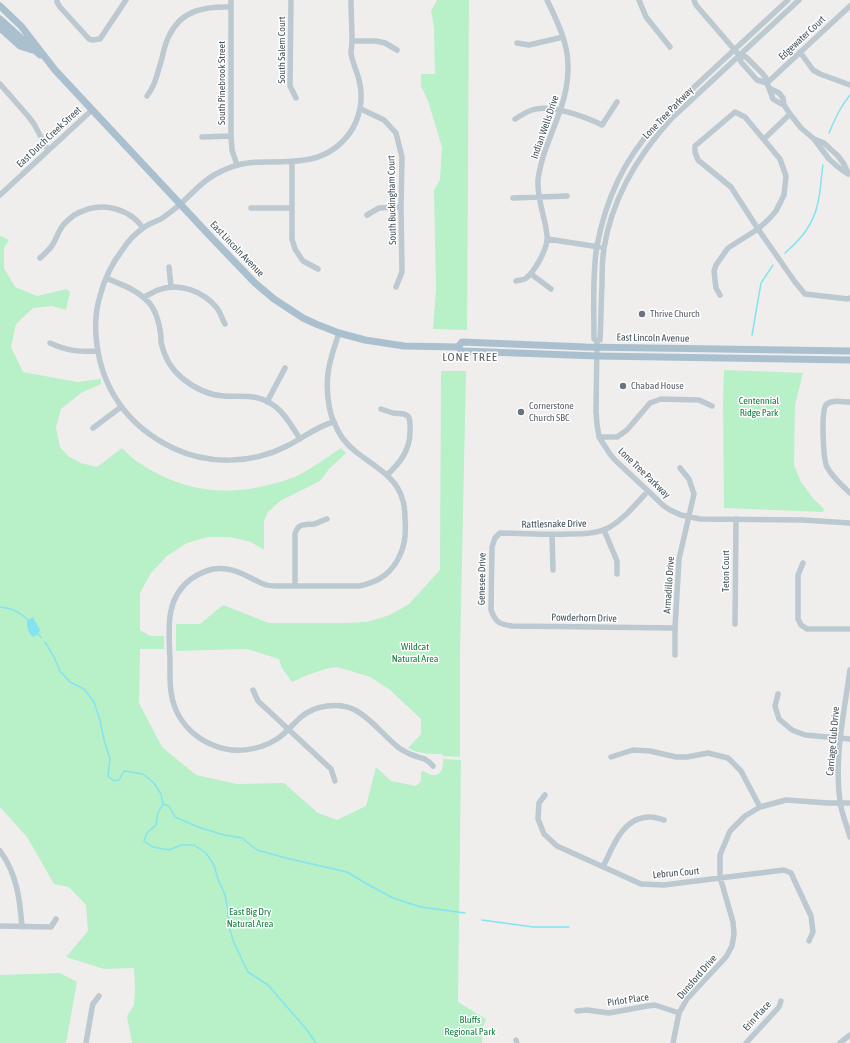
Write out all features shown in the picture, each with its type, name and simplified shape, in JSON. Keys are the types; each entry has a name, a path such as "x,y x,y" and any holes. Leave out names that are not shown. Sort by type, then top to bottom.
{"main road":[{"name":"East Lincoln Avenue","path":"0,6 21,26 55,70"},
{"name":"East Lincoln Avenue","path":"0,19 55,70 255,283 274,299 304,318 322,327 365,340 390,344 458,347 462,351 597,356 850,360"},
{"path":"0,28 20,46 34,50"},
{"name":"East Lincoln Avenue","path":"458,347 462,342 850,351"}],"street":[{"path":"57,0 60,7 73,22 89,39 93,40 100,39 126,0"},
{"name":"South Pinebrook Street","path":"231,0 231,136 232,150 237,165"},
{"name":"South Salem Court","path":"291,0 290,86 296,98"},
{"path":"333,422 316,428 300,439 286,446 257,457 226,460 208,459 181,452 159,442 146,432 133,420 112,392 106,381 98,351 96,316 99,297 106,278 123,248 143,228 162,218 211,176 237,165 250,162 292,162 315,159 336,148 350,133 356,122 362,98 359,80 351,52 351,0"},
{"name":"Indian Wells Drive","path":"547,0 563,37 568,64 568,80 561,110 540,168 538,182 539,198 548,239"},
{"path":"639,0 646,17 670,47"},
{"path":"694,0 696,5 739,55 741,62 757,80 768,85 773,99 784,105 800,128 814,139 829,159 849,174"},
{"name":"Lone Tree Parkway","path":"788,0 653,127 634,152 613,192 605,213 597,247 595,266 594,339 597,344 597,424 599,437 610,454 670,510 688,517 700,519 803,520 850,523"},
{"name":"Lone Tree Parkway","path":"597,344 600,340 602,266 604,248 612,216 620,195 644,151 672,118 799,0"},
{"name":"Edgewater Court","path":"768,85 800,52 850,6"},
{"path":"147,96 154,87 168,37 177,23 183,17 201,9 210,7 231,7"},
{"path":"516,43 529,45 563,37"},
{"path":"352,41 372,41 385,43 397,50"},
{"path":"800,52 813,70 850,85"},
{"path":"0,84 34,124 48,150"},
{"path":"515,119 532,110 541,108 561,110 588,118 602,125 617,102"},
{"name":"South Buckingham Court","path":"360,109 384,120 396,133 402,157 402,272 396,287"},
{"name":"East Dutch Creek Street","path":"1,192 92,110"},
{"path":"720,295 716,288 714,271 716,265 728,248 758,229 770,219 784,195 786,176 780,159 745,117 735,112 695,146 694,152 698,160 731,188 758,229 805,294 850,298"},
{"path":"764,139 790,114"},
{"path":"202,137 231,136"},
{"path":"814,139 824,143 836,153 849,174"},
{"path":"292,162 292,239 295,249 303,261 318,269"},
{"path":"513,198 567,196"},
{"path":"40,258 51,247 64,224 75,215 87,209 102,207 116,209 135,218 143,228"},
{"path":"367,214 379,208 401,207"},
{"path":"251,208 291,208"},
{"path":"516,281 524,280 531,274 544,251 548,239 604,248"},
{"path":"169,267 171,287"},
{"path":"531,274 551,288"},
{"path":"106,278 130,288 144,297 151,304 159,322 161,341 167,357 171,366 183,380 212,394 223,396 248,396 259,398 267,402 276,407 282,413 300,439"},
{"path":"144,297 157,290 171,287 189,289 205,297 217,308 221,314 224,324"},
{"path":"339,333 329,366 326,387 333,422 340,434 351,447 387,475 402,496 404,506 405,540 403,550 394,566 387,574 369,584 359,586 276,586 268,585 233,570 219,569 205,571 197,575 188,581 177,594 170,611 170,682 172,700 180,718 194,734 213,746 237,750 260,747 277,739 302,716 310,711 328,706 345,707 363,714 400,748 408,753 426,759 433,766"},
{"path":"50,343 60,348 76,352 98,351"},
{"path":"267,402 285,368"},
{"path":"599,437 616,437 627,430 650,402 661,399 699,400 712,406"},
{"path":"850,402 829,403 824,408 823,412 826,466 834,478 850,493"},
{"path":"93,428 122,407"},
{"path":"381,409 393,413 404,414 408,416 411,421 410,437 406,453 387,475"},
{"name":"Armadillo Drive","path":"675,655 675,628 680,559 694,494 690,479 680,468"},
{"name":"Rattlesnake Drive","path":"495,538 500,533 587,534 604,530 626,516 648,491"},
{"path":"295,586 296,529 305,524 315,524 327,519"},
{"name":"Teton Court","path":"735,624 736,519"},
{"path":"604,530 617,561 617,574"},
{"path":"552,534 552,570"},
{"name":"Genesee Drive","path":"494,619 491,610 492,547 495,538"},
{"path":"803,563 798,575 798,619 801,625 807,629 850,629"},
{"name":"Powderhorn Drive","path":"494,619 501,624 512,626 675,628"},
{"name":"Carriage Club Drive","path":"850,670 840,738 838,768 840,803 850,837"},
{"path":"254,690 258,701 332,769 335,781"},
{"path":"778,694 775,706 777,712 780,718 792,730 805,735 850,738"},
{"path":"611,757 633,750 650,751 687,758 708,753 728,758 741,771 760,807"},
{"name":"Lebrun Court","path":"545,795 539,803 538,819 544,834 557,846 641,884 664,885 784,870 791,873 811,916 812,932 809,940"},
{"name":"Dunsford Drive","path":"673,1043 679,1013 687,999 726,957 732,946 734,934 733,922 720,877 720,855 730,831 745,816 760,807 786,800 850,803"},
{"path":"603,867 618,836 628,824 642,818 651,817 664,820"},
{"path":"0,851 12,872 18,891 21,906 22,926"},
{"path":"0,926 51,927 56,919"},
{"path":"88,1042 92,1008 99,996"},
{"name":"Erin Place","path":"746,1043 778,1007 781,1001"},
{"name":"Pirlot Place","path":"578,1011 587,1010 609,1013 655,1005 679,1013"},
{"path":"840,1043 850,1035"}],"green space":[{"path":"437,0 469,0 467,330 433,329 436,289 434,190 440,180 442,147 428,101 421,86 421,74 435,74 434,27 431,11"},
{"name":"East Big Dry Natural Area","path":"1,236 9,240 4,248 4,268 15,287 37,296 67,289 70,292 66,310 52,306 33,308 16,324 11,347 23,372 77,382 101,379 101,384 81,393 61,409 56,427 60,447 68,456 81,463 97,467 122,448 138,462 171,480 203,489 235,490 252,489 295,477 341,448 346,453 329,469 320,481 280,501 268,512 264,521 264,550 251,542 230,537 208,537 187,543 167,556 151,573 140,593 140,630 150,636 164,636 164,649 140,649 139,703 162,747 196,775 237,784 284,783 318,813 337,820 366,806 376,767 391,781 416,786 421,781 421,772 424,771 433,775 439,774 442,768 443,759 461,760 458,1002 486,1019 482,1029 482,1043 132,1043 127,1016 134,1005 134,968 104,969 66,957 88,931 86,905 69,887 54,884 27,837 0,807"},
{"name":"Centennial Ridge Park","path":"724,370 803,373 795,405 794,465 801,482 812,497 824,509 823,512 724,508"},
{"name":"Wildcat Natural Area","path":"441,371 466,371 460,655 460,757 420,753 408,748 421,734 421,719 389,689 370,677 336,667 325,669 292,682 282,668 279,659 247,649 176,651 176,624 200,624 223,605 269,623 343,623 367,622 390,615 409,604 440,570"},
{"path":"60,973 77,982 66,1043 0,1043 0,975"}],"water":[{"path":"33,617 40,630 37,635 33,637 28,630 27,621"}],"waterway":[{"path":"829,133 850,95"},
{"path":"785,253 801,237 810,224 816,210 819,197 823,165"},
{"path":"752,335 761,283 773,265"},
{"path":"0,607 16,611 28,620"},
{"path":"38,634 41,637"},
{"path":"45,642 60,671 70,682 84,689 94,702 110,759 108,776 114,781 119,780 124,771 143,774 154,783 161,794 163,804 158,813 156,825 147,833 144,841 153,847 169,850 181,845 194,845 206,853 214,865 225,895 228,911 228,924 234,943 248,972 268,985 307,1030 316,1043"},
{"path":"163,804 169,806 175,817 198,827 224,835 242,838 257,850 347,872 393,898 421,907 465,913"},
{"path":"482,920 533,927 569,927"}],"place":[{"name":"Thrive Church","path":"642,314"},
{"name":"Chabad House","path":"623,386"},
{"name":"Cornerstone Church SBC","path":"521,412"}],"district":[{"name":"LONE TREE","path":"470,357"}],"park label":[{"name":"Bluffs Regional Park","path":"470,1026"}]}
